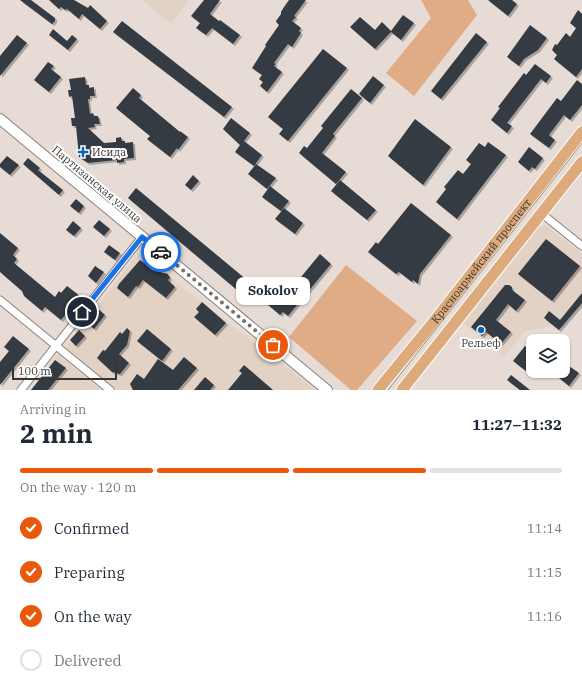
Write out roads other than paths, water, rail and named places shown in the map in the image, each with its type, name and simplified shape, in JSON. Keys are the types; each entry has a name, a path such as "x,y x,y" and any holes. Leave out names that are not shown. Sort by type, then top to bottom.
{"main road":[{"name":"Партизанская улица","path":"0,119 189,274 327,390"},
{"name":"Красноармейский проспект","path":"378,390 432,324 582,132"},
{"path":"565,153 581,163"},
{"name":"Красноармейский проспект","path":"402,390 581,163"}],"street":[{"path":"541,213 582,246"},
{"path":"21,390 55,345 142,237"},
{"path":"0,300 110,390"}],"tram line":[{"path":"388,390 582,143"}],"place":[{"name":"Исида","path":"83,152"},
{"name":"Рельеф","path":"481,330"},
{"name":"Sokolov","path":"273,345"}]}
